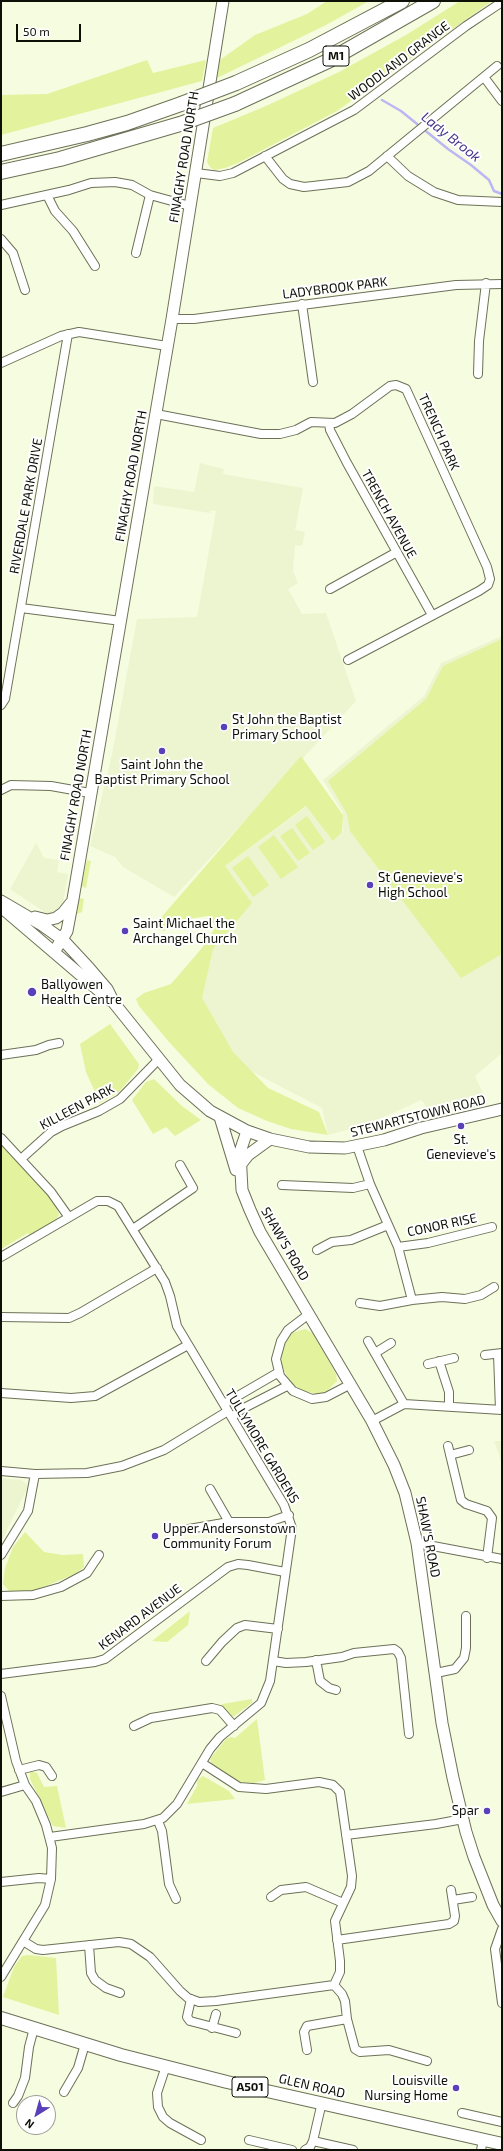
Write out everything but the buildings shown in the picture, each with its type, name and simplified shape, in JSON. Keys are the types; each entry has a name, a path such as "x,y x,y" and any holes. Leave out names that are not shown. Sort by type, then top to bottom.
{"highway":[{"name":"M1","path":"1,154 127,123 181,104 236,83 309,50 402,1"},
{"name":"M1","path":"1,172 60,159 180,124 234,104 328,61 433,1"}],"main road":[{"name":"GLEN ROAD","path":"1,2018 85,2044 166,2066 322,2102 482,2145 502,2144"}],"street":[{"name":"FINAGHY ROAD NORTH","path":"54,952 63,940 67,931 73,899 172,319 223,1"},
{"name":"WOODLAND GRANGE","path":"196,173 220,176 233,173 363,104 466,26 502,2"},
{"path":"265,156 283,179 290,184 304,187 348,182 369,171 497,66"},
{"path":"484,77 502,101"},
{"path":"387,156 408,176 434,192 458,200 502,202"},
{"path":"1,205 47,195 91,182 115,182 132,185 150,195 190,206"},
{"path":"47,195 55,212 73,231 95,266"},
{"path":"136,253 150,195"},
{"path":"1,239 13,253 25,290"},
{"path":"478,374 479,341 486,283"},
{"name":"LADYBROOK PARK","path":"172,319 194,319 456,285 486,283 502,284"},
{"path":"302,304 313,382"},
{"path":"1,363 68,334 79,332 167,346"},
{"name":"RIVERDALE PARK DRIVE","path":"1,705 5,699 68,334"},
{"name":"TRENCH PARK","path":"156,414 261,434 280,434 296,430 311,422 329,423 343,420 390,386 401,386 409,394 487,566 490,579 488,585 479,591 348,660"},
{"name":"TRENCH AVENUE","path":"329,423 330,430 347,463 432,616"},
{"path":"330,589 397,552"},
{"path":"21,608 121,621"},
{"path":"1,790 11,785 51,786 90,793"},
{"path":"24,914 47,920 56,918 63,913 73,899"},
{"path":"1,901 24,914 63,940 90,968 107,989 114,1003"},
{"path":"1,907 104,997 114,1003"},
{"name":"STEWARTSTOWN ROAD","path":"114,1003 180,1084 220,1117 246,1131 270,1140 328,1149 357,1146 384,1140 428,1126 502,1109"},
{"path":"1,1055 36,1050 49,1044 59,1044"},
{"name":"KILLEEN PARK","path":"21,1158 51,1132 99,1111 120,1099 159,1059"},
{"name":"SHAW'S ROAD","path":"220,1117 242,1190 255,1222 372,1421 402,1486 412,1515 448,1755 462,1819 487,1891 502,1920"},
{"name":"SHAW'S ROAD","path":"242,1190 240,1148 246,1131"},
{"path":"1,1138 51,1192 68,1216"},
{"path":"241,1164 248,1155 270,1140"},
{"name":"CONOR RISE","path":"357,1146 370,1184 398,1247 412,1300"},
{"path":"133,1229 193,1188 180,1165"},
{"path":"282,1185 353,1188 370,1184"},
{"name":"TULLYMORE GARDENS","path":"1,1257 86,1206 103,1200 113,1202 120,1209 157,1268 168,1291 176,1326 289,1515 292,1528 270,1681 261,1703 220,1737 177,1804 169,1813 158,1820 50,1837"},
{"name":"CONOR RISE","path":"317,1250 332,1242 351,1240 388,1225"},
{"name":"CONOR RISE","path":"398,1247 428,1244 492,1227"},
{"path":"1,1317 69,1318 80,1314 157,1268"},
{"path":"360,1304 380,1306 412,1300 442,1297 465,1299 481,1295 494,1287"},
{"path":"310,1314 288,1330 281,1340 276,1353 279,1372 287,1386 306,1398 319,1399 351,1384"},
{"path":"368,1341 404,1404"},
{"path":"375,1353 391,1343"},
{"path":"1,1393 70,1398 95,1396 188,1345"},
{"path":"372,1421 404,1404 501,1410 500,1353 485,1355"},
{"path":"428,1364 454,1358"},
{"path":"439,1362 449,1392 449,1406"},
{"path":"1,1471 35,1474 87,1473 137,1462 164,1450 228,1411 279,1372"},
{"path":"228,1411 242,1409 287,1386"},
{"path":"448,1446 460,1500 487,1511 492,1518 487,1558"},
{"path":"450,1455 469,1450"},
{"path":"1,1556 28,1511 35,1474"},
{"path":"210,1489 229,1522"},
{"path":"189,1529 229,1522 268,1522 289,1515"},
{"path":"417,1543 502,1560"},
{"path":"1,1596 33,1595 61,1587 87,1573 100,1555"},
{"name":"KENARD AVENUE","path":"1,1674 95,1662 105,1659 228,1567 238,1564 285,1572"},
{"path":"436,1674 455,1669 464,1658 466,1648 466,1616"},
{"path":"206,1661 222,1642 237,1628 244,1625 278,1629"},
{"path":"273,1661 286,1663 316,1660 388,1648 394,1649 398,1652 401,1658 409,1734"},
{"path":"316,1660 320,1681 329,1688 336,1690"},
{"path":"1,1696 2,1710 19,1770 36,1801 50,1837 52,1848 51,1879 45,1905 1,1977"},
{"path":"134,1726 151,1718 212,1708 220,1710 234,1726"},
{"path":"202,1763 239,1787 266,1789 319,1782 333,1785 340,1792 352,1876 351,1888 335,1921 340,1972 334,1985"},
{"path":"19,1770 39,1765 46,1766 52,1776"},
{"path":"1,1792 26,1785"},
{"path":"346,1835 436,1824 462,1819"},
{"path":"158,1820 162,1831 169,1884 176,1899"},
{"path":"1,1882 39,1878 51,1879"},
{"path":"271,1897 281,1890 306,1887 343,1903"},
{"path":"337,1940 449,1924 454,1921 451,1890"},
{"path":"453,1900 472,1897"},
{"path":"502,1929 496,1949 502,2002"},
{"path":"24,1940 36,1948 43,1950 120,1942 131,1944 150,1957 180,1991 191,1999 199,2002 216,2002 334,1985"},
{"path":"89,1945 90,1973 95,1980 106,1988 120,1993"},
{"path":"334,1985 342,1994 345,2001 347,2019 355,2049 360,2052 389,2050 427,2061"},
{"path":"191,1999 187,2017 190,2021 212,2028 236,2033"},
{"path":"212,2028 216,2014"},
{"path":"307,2050 304,2032 307,2026 347,2019"},
{"path":"13,2103 18,2096 25,2078 29,2048 34,2028"},
{"path":"64,2092 78,2068 85,2044"},
{"path":"166,2066 157,2093 158,2107 163,2117 170,2123 201,2140"},
{"path":"306,2150 310,2147 313,2141 322,2102"},
{"path":"462,2113 502,2122"},
{"path":"249,2140 292,2150"},
{"path":"313,2141 353,2150"}],"shaded area":[{"name":"St John the Baptist Primary School","path":"200,463 224,469 223,474 303,488 295,530 305,532 302,546 295,545 293,571 298,583 288,589 302,614 326,613 356,701 174,897 123,867 115,857 90,846 112,754 137,619 197,617 216,511 211,510 210,513 153,504 154,486 194,492"},
{"name":"St Genevieve's High School","path":"502,636 502,1053 475,1076 488,1104 430,1111 421,1100 369,1124 328,1135 322,1108 243,1067 209,1025 196,992 212,944 251,903 225,866 307,806 333,841 343,831 343,813 323,780 424,696 441,663"},
{"path":"36,843 44,858 59,860 57,872 68,874 63,904 53,914 47,914 10,889"},
{"path":"494,1441 502,1441 502,1464 498,1452"},
{"path":"1,1478 21,1480 27,1484 27,1489 1,1542"}],"green space":[{"path":"327,1 369,1 326,25 217,78 217,62 255,35 307,14"},
{"path":"460,1 492,1 337,111 240,162 225,168 214,170 210,167 207,162 213,128 266,106 339,72 406,35"},
{"path":"147,60 153,73 206,60 202,81 1,135 1,95 47,94"},
{"path":"502,639 502,954 461,978 350,831 347,814 328,781 426,699 443,666"},
{"path":"301,756 343,815 342,832 333,841 306,806 225,866 252,903 213,949 202,998 233,1052 268,1088 319,1112 328,1135 291,1129 267,1121 238,1108 208,1084 169,1042 139,1006 136,999 144,993 171,984 202,948 216,926 208,916 175,921 164,931 152,928"},
{"path":"307,816 325,842 313,850 295,825"},
{"path":"292,828 310,853 298,861 280,836"},
{"path":"274,835 298,867 281,879 258,847"},
{"path":"248,856 269,885 253,897 232,868"},
{"path":"87,860 91,861 86,888 81,886"},
{"path":"79,898 84,899 82,912 77,914"},
{"path":"110,1024 139,1064 138,1069 119,1092 100,1103 86,1072 80,1044"},
{"path":"154,1079 182,1106 201,1120 175,1136 166,1127 153,1134 132,1100 146,1082"},
{"path":"1,1144 41,1185 56,1205 59,1215 55,1221 30,1236 28,1233 1,1249"},
{"path":"305,1329 313,1333 336,1374 337,1381 327,1391 318,1394 303,1391 291,1383 282,1367 281,1357 287,1339 292,1333"},
{"path":"25,1532 44,1552 63,1555 83,1554 84,1567 75,1574 41,1588 38,1591 10,1592 3,1584 5,1568 13,1547"},
{"path":"190,1611 188,1625 167,1642 152,1641"},
{"path":"252,1699 252,1703 233,1717 222,1706 222,1704"},
{"path":"257,1719 265,1780 254,1783 239,1782 213,1767 210,1759 226,1739 231,1737 235,1738"},
{"path":"30,1771 37,1773 44,1787 57,1786 66,1828 53,1826 30,1779"},
{"path":"203,1776 229,1791 235,1799 187,1804 197,1786 197,1780"},
{"path":"28,1955 56,1958 59,2015 3,1997 14,1967 22,1956"}],"waterway":[{"name":"Lady Brook","path":"382,100 401,111 448,149 471,165 489,180 494,191 502,194"}],"place":[{"name":"St John the Baptist Primary School","path":"224,727"},
{"name":"Saint John the Baptist Primary School","path":"162,751"},
{"name":"St Genevieve's High School","path":"370,885"},
{"name":"Saint Michael the Archangel Church","path":"125,931"},
{"name":"Ballyowen Health Centre","path":"32,992"},
{"name":"St. Genevieve's","path":"461,1126"},
{"name":"Upper Andersonstown Community Forum","path":"155,1536"},
{"name":"Spar","path":"487,1811"},
{"name":"Louisville Nursing Home","path":"456,2088"}]}
